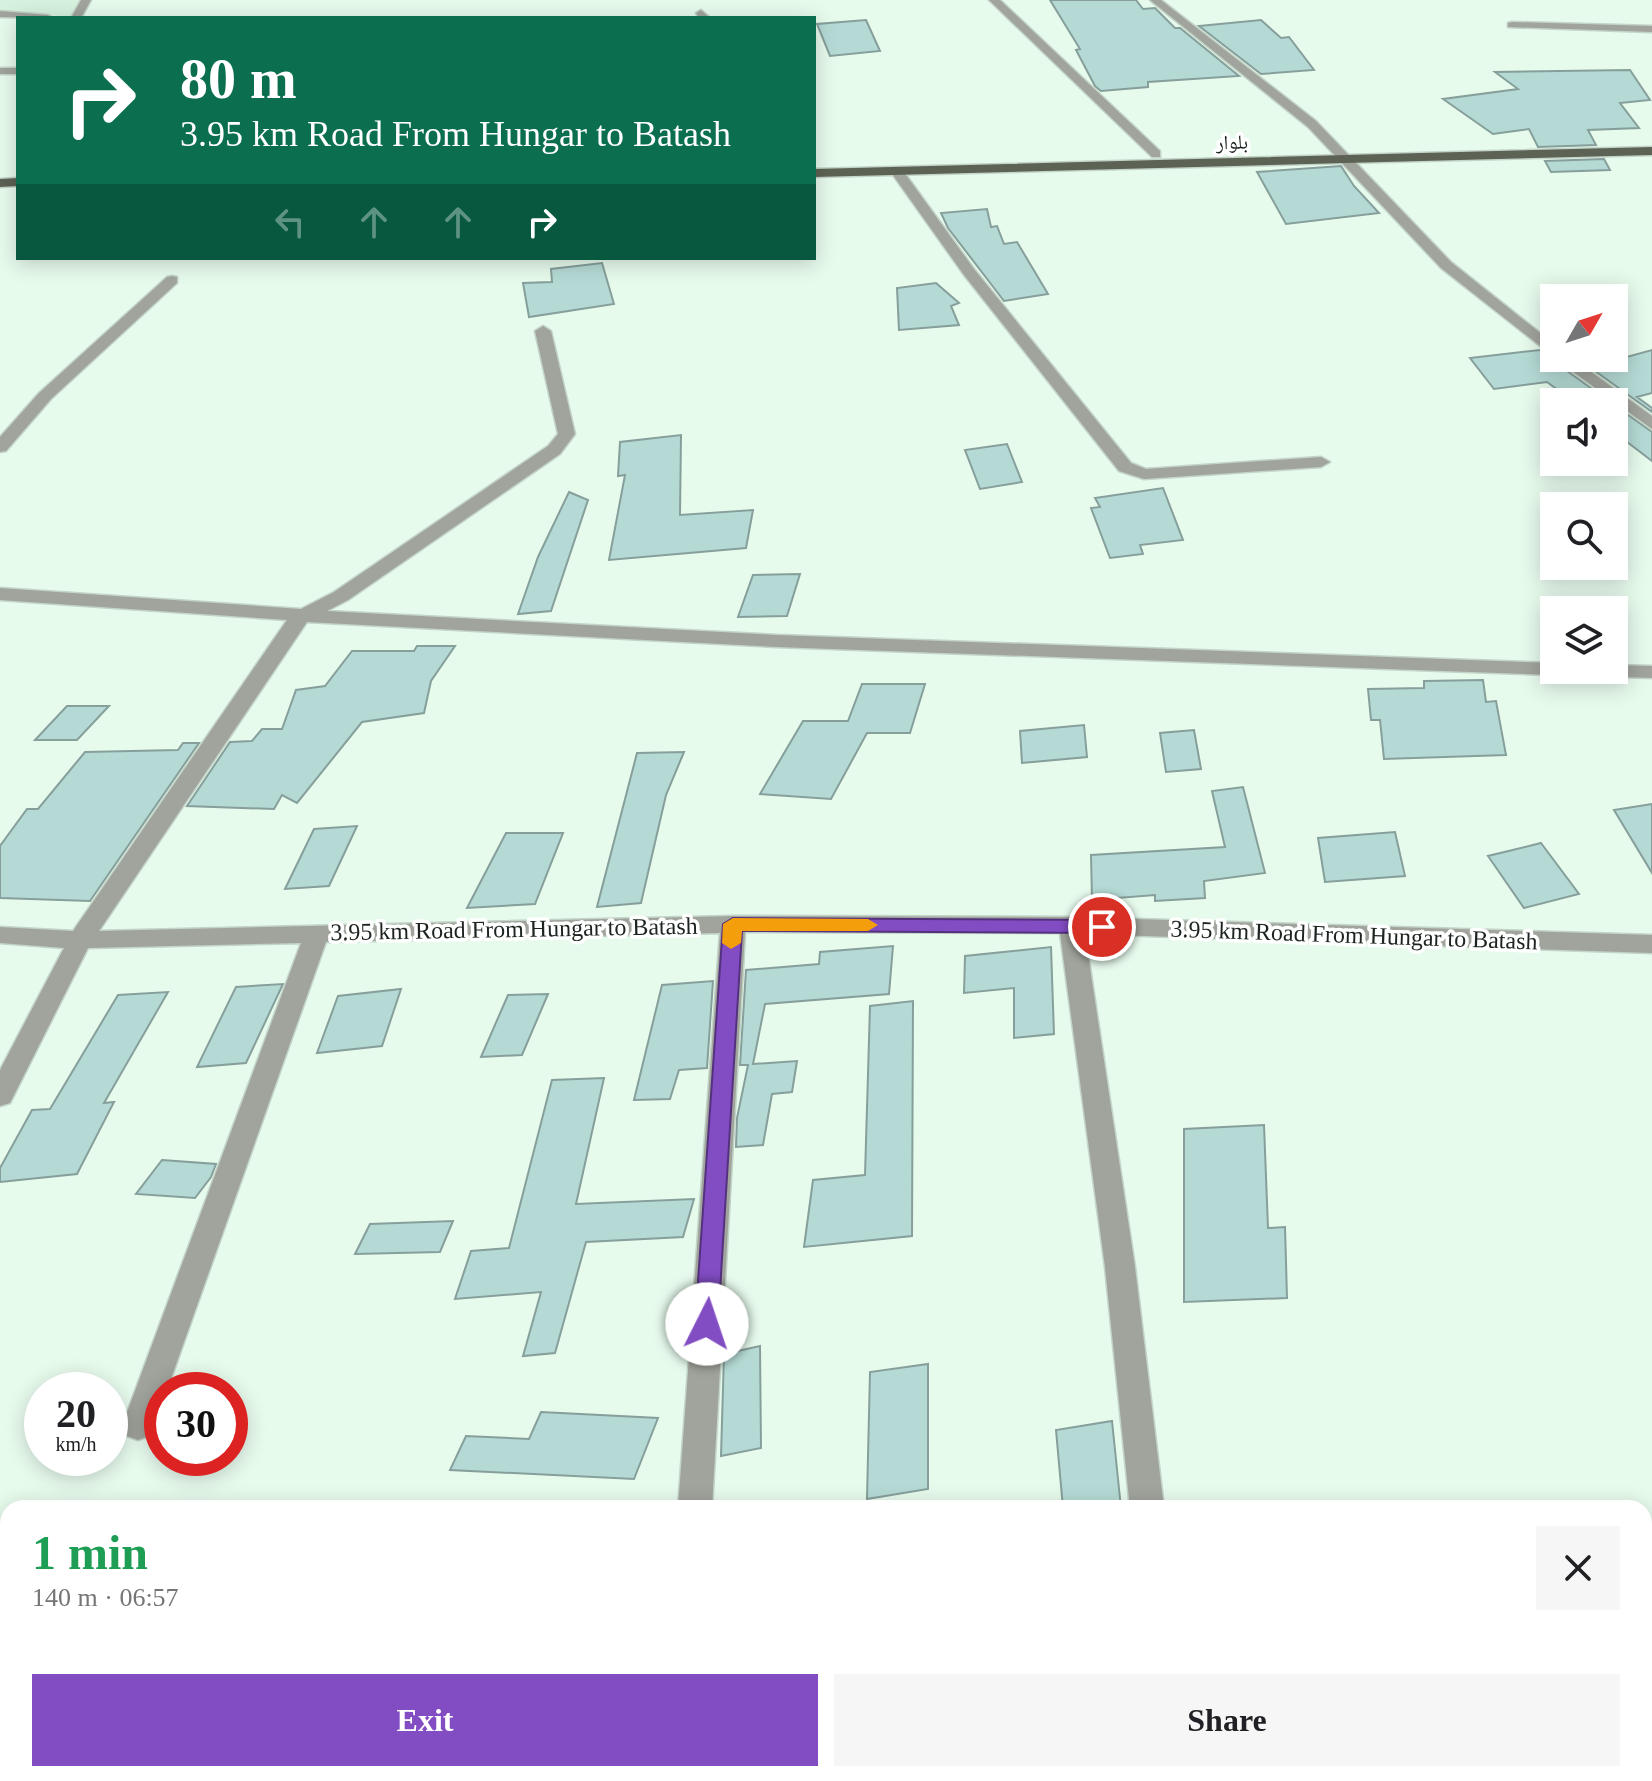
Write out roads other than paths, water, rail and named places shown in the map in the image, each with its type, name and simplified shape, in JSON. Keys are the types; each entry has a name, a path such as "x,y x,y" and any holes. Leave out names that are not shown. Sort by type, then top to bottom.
{"main road":[{"name":"بلوار","path":"816,173 1652,140"},
{"name":"بلوار","path":"816,162 1156,154 1652,151"}],"street":[{"path":"994,0 1156,154"},
{"path":"1155,0 1312,124 1446,265 1540,341"},
{"path":"0,14 24,16"},
{"path":"1512,25 1652,29"},
{"path":"896,171 969,272 1125,467 1144,474 1321,462"},
{"path":"0,447 45,396 172,280"},
{"path":"0,1096 80,940 299,618 341,596 554,450 567,434 543,331"},
{"path":"1581,372 1652,424"},
{"path":"0,594 299,618 1181,658 1540,669"},
{"path":"1628,671 1652,672"},
{"path":"696,1500 733,924"},
{"name":"3.95 km Road From Hungar to Batash","path":"0,935 80,940 733,924 1071,925 1652,944"},
{"path":"1071,925 1120,1267 1146,1500"},
{"path":"138,1426 317,933"}]}
